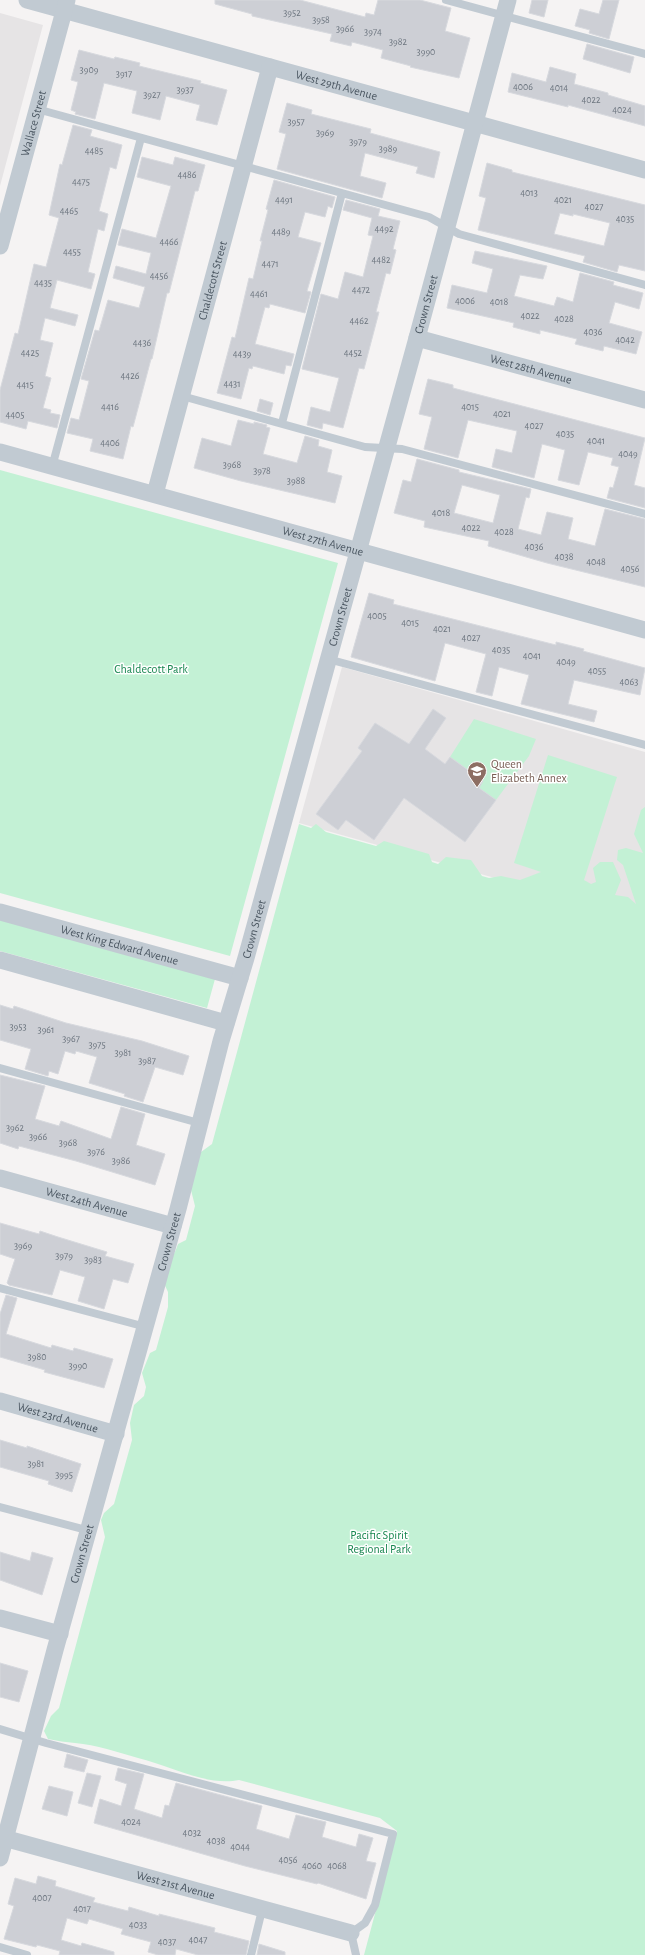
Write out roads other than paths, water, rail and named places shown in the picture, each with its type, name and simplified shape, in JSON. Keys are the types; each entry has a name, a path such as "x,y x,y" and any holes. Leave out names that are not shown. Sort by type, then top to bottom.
{"street":[{"name":"West 29th Avenue","path":"27,0 65,5 270,67 645,170"},
{"name":"Wallace Street","path":"0,246 65,5"},
{"name":"Crown Street","path":"0,1858 2,1838 32,1738 90,1531 146,1327 226,1023 240,978 417,338 506,8"},
{"name":"Chaldecott Street","path":"155,494 270,67"},
{"name":"West 28th Avenue","path":"417,338 645,400"},
{"name":"West 27th Avenue","path":"0,452 645,630"},
{"name":"West King Edward Avenue","path":"0,912 240,978"},
{"path":"0,960 226,1023"},
{"name":"West 24th Avenue","path":"0,1178 173,1226"},
{"name":"West 23rd Avenue","path":"0,1401 116,1434"},
{"path":"0,1618 60,1634"},
{"name":"West 21st Avenue","path":"2,1838 351,1933"}],"lane":[{"path":"446,0 506,8 645,54"},
{"path":"37,109 429,217 459,234 645,285"},
{"path":"52,467 141,138"},
{"path":"282,423 342,193"},
{"path":"182,396 365,447 402,449 645,514"},
{"path":"328,659 645,745"},
{"path":"0,1068 199,1123"},
{"path":"0,1288 146,1327"},
{"path":"0,1506 90,1531"},
{"path":"0,1728 32,1738 393,1834 375,1905 365,1923 351,1933 356,1955"},
{"path":"251,1955 262,1910"},
{"path":"0,1947 28,1955"}],"place":[{"name":"Queen Elizabeth Annex","path":"477,788"}],"park label":[{"name":"Chaldecott Park","path":"151,669"},
{"name":"Pacific Spirit Regional Park","path":"379,1542"}]}
